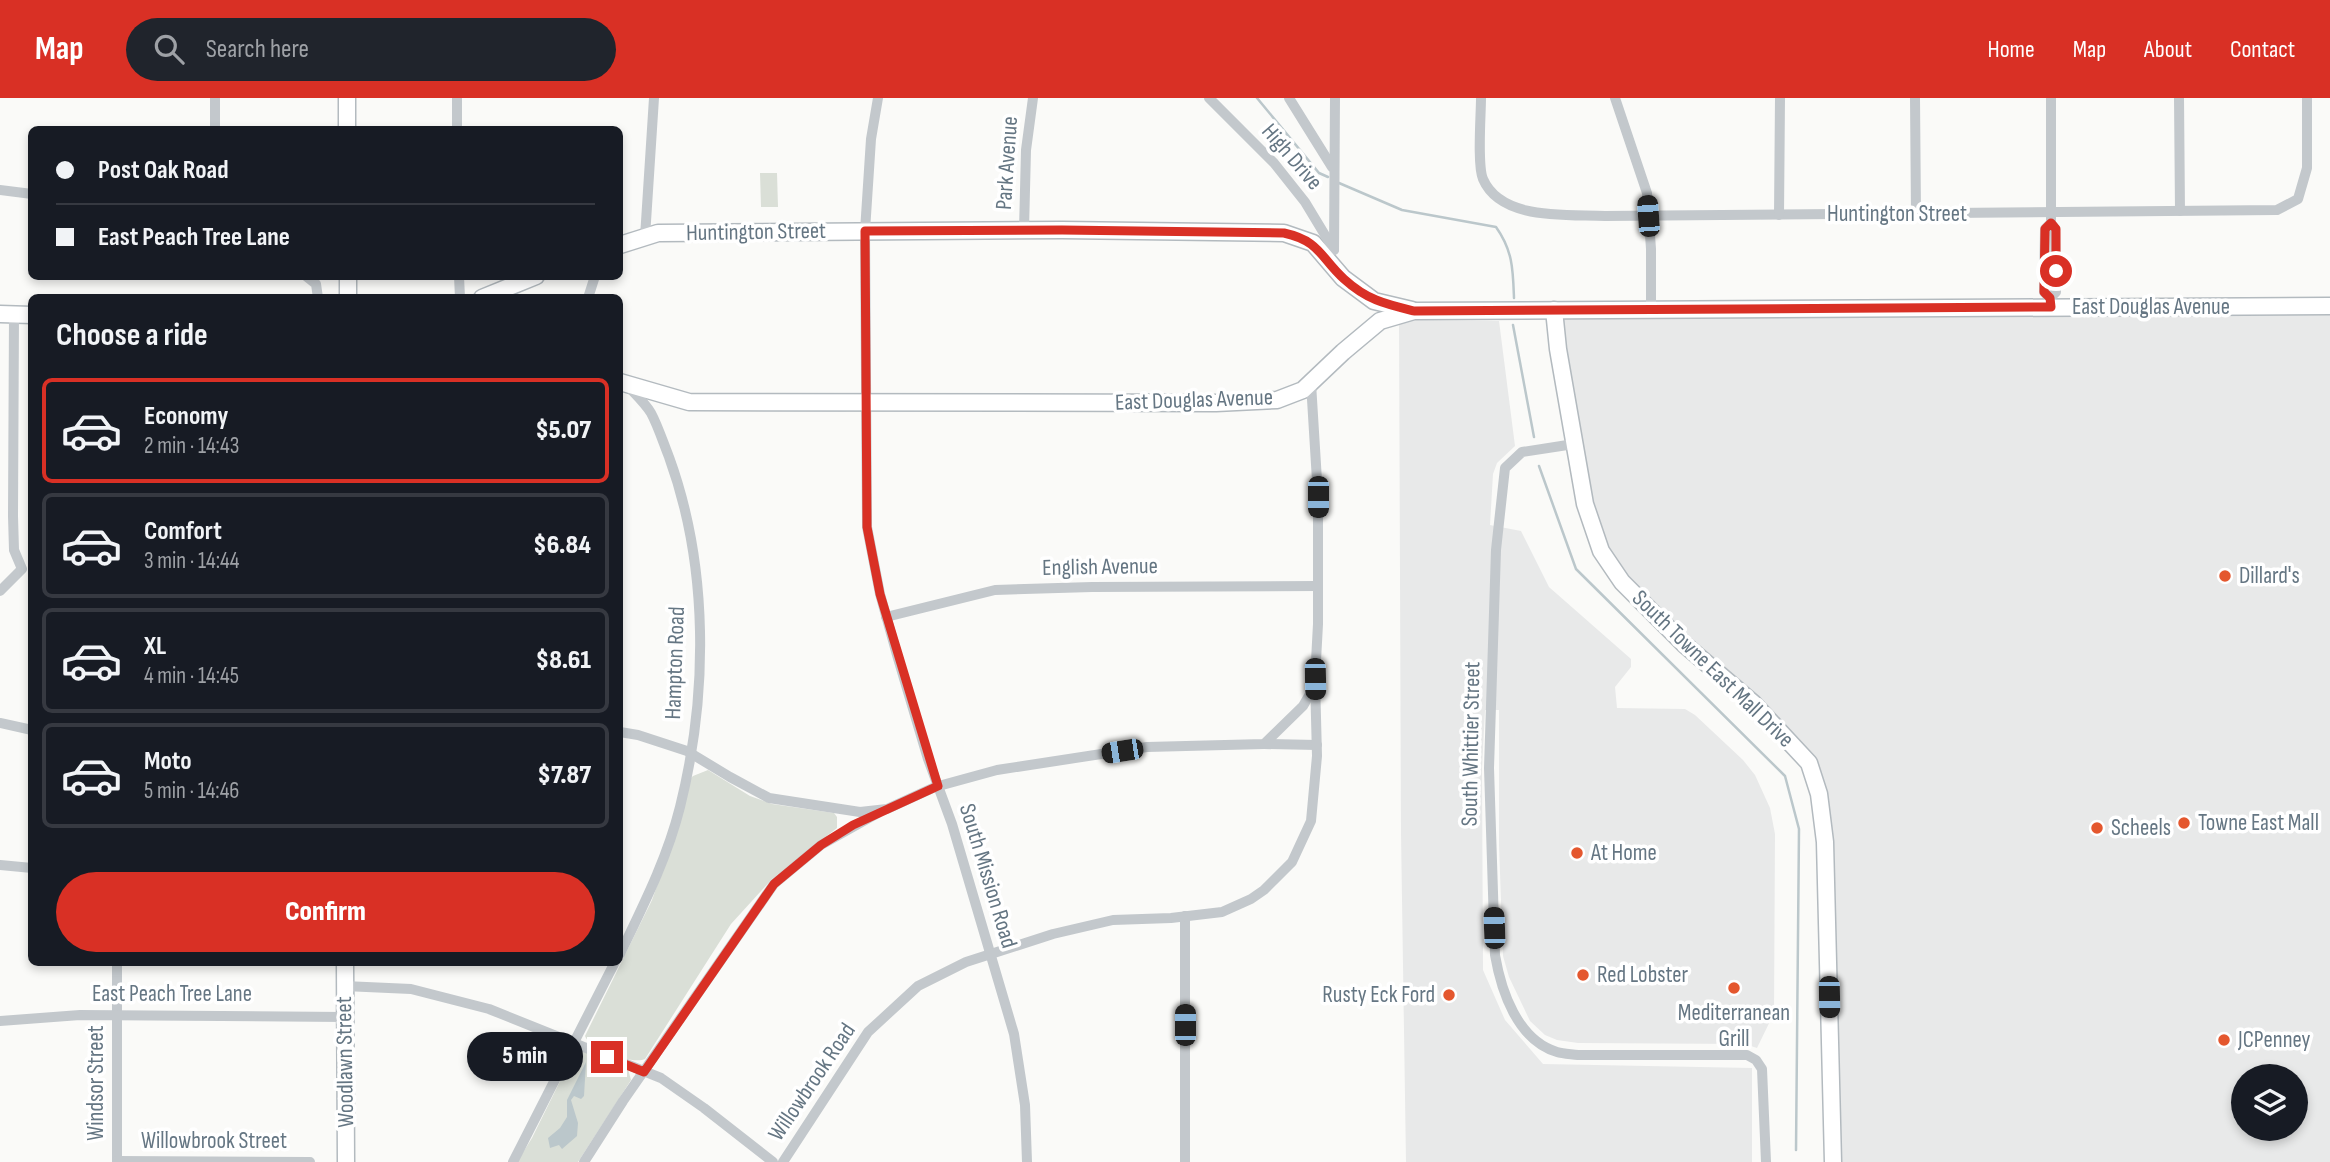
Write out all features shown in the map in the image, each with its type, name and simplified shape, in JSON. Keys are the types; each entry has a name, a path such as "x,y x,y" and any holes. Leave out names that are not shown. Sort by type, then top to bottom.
{"street":[{"path":"215,98 215,126"},
{"path":"347,98 347,126"},
{"path":"457,98 457,126"},
{"path":"645,237 654,98"},
{"name":"South Mission Road","path":"878,98 871,139 865,231 867,527 886,617 1014,1034 1026,1105 1027,1162"},
{"name":"Park Avenue","path":"1024,230 1026,150 1033,98"},
{"name":"High Drive","path":"1209,98 1275,163 1305,202 1334,258"},
{"path":"1289,98 1334,170"},
{"path":"1334,258 1335,98"},
{"name":"Huntington Street","path":"1481,98 1482,177 1490,191 1504,202 1529,213 1648,216 1916,214 2051,218 2180,211 2277,210 2298,199 2307,168 2307,98"},
{"path":"1615,98 1647,193 1651,309"},
{"path":"1779,215 1780,98"},
{"path":"1915,98 1916,214"},
{"path":"2051,98 2051,218 2056,229 2056,292 2051,303"},
{"path":"2179,98 2180,211"},
{"path":"0,190 28,194"},
{"name":"Huntington Street","path":"623,244 659,233 1024,230 1284,233 1313,243 1334,258 1343,278 1374,301 1414,311"},
{"path":"492,294 526,280"},
{"name":"East Douglas Avenue","path":"623,382 689,402 1216,403 1277,400 1303,390 1380,321 1414,311 2051,303 2330,306"},
{"name":"South Towne East Mall Drive","path":"1554,310 1558,349 1585,504 1601,551 1622,582 1685,645 1753,703 1809,763 1819,794 1825,842 1833,1162"},
{"path":"0,591 27,569 14,550 7,315 28,314"},
{"name":"Hampton Road","path":"623,383 650,411 677,479 694,555 699,648 691,753 679,809 657,877 623,948"},
{"name":"Willowbrook Road","path":"783,1162 868,1032 918,986 967,962 1053,934 1113,920 1222,912 1264,890 1292,862 1311,821 1317,745 1315,679 1318,497 1311,383"},
{"name":"South Whittier Street","path":"1574,444 1522,452 1505,468 1496,550 1489,768 1494,955 1497,969 1506,996 1526,1031 1549,1048 1578,1055 1743,1055 1756,1060 1762,1069 1766,1162"},
{"name":"English Avenue","path":"886,617 995,590 1318,586"},
{"path":"1264,744 1303,706 1313,689 1315,679"},
{"path":"0,723 28,729"},
{"path":"623,732 691,753 769,798 860,812 887,809"},
{"path":"584,1162 774,884 821,845 853,825 938,786 997,770 1147,747 1317,745"},
{"path":"0,865 28,868"},
{"path":"1185,916 1185,1162"},
{"name":"Windsor Street","path":"117,966 117,1162"},
{"name":"Woodlawn Street","path":"345,966 346,1162"},
{"path":"513,1162 613,966"},
{"path":"344,986 411,989 476,1005 644,1072 661,1079 704,1108 773,1162"},
{"name":"East Peach Tree Lane","path":"0,1021 80,1015 344,1017"},
{"name":"Willowbrook Street","path":"117,1162 310,1162"}],"shaded area":[{"path":"760,173 777,173 778,207 761,207"},
{"path":"2330,306 2330,1162 1829,1162 1825,842 1809,763 1601,551 1554,310"},
{"path":"1499,321 1515,446 1497,463 1493,474 1490,525 1521,531 1549,587 1631,659 1631,667 1615,687 1617,708 1685,709 1695,715 1743,760 1755,775 1770,808 1775,834 1774,1013 1757,1048 1745,1044 1578,1043 1545,1035 1530,1021 1509,977 1503,956 1499,845 1499,710 1485,710 1482,769 1483,970 1505,1020 1543,1064 1752,1068 1752,1162 1406,1162 1401,833 1399,322"},
{"path":"708,770 750,796 772,804 834,813 837,817 837,828 772,879 731,924 645,1059 622,1058 594,1046 585,1036 619,966 623,966 623,959 652,900 679,824 688,781"},
{"path":"583,1051 628,1069 631,1080 578,1162 517,1162 532,1138 573,1055"},
{"path":"586,1062 584,1096 581,1099 574,1096 571,1100 578,1123 577,1136 562,1149 559,1145 550,1148 548,1138 560,1128 567,1117 567,1100"}],"waterway":[{"path":"1257,98 1319,173 1328,177"},
{"path":"1339,183 1402,210 1496,227 1509,253 1514,298"},
{"path":"1513,325 1534,437"},
{"path":"1539,466 1576,569 1785,776 1799,829 1796,1150"}],"place":[{"name":"Dillard's","path":"2225,576"},
{"name":"Towne East Mall","path":"2184,823"},
{"name":"Scheels","path":"2097,828"},
{"name":"At Home","path":"1577,853"},
{"name":"Red Lobster","path":"1583,975"},
{"name":"Mediterranean Grill","path":"1734,988"},
{"name":"Rusty Eck Ford","path":"1449,995"},
{"name":"JCPenney","path":"2224,1040"}],"route":[{"path":"607,1057 644,1072 774,884 821,845 853,825 938,786 880,594 867,527 865,231 1284,233 1313,243 1343,278 1374,301 1414,311 2051,307 2050,298 2044,292 2045,229 2051,223 2056,229 2056,271"}]}
